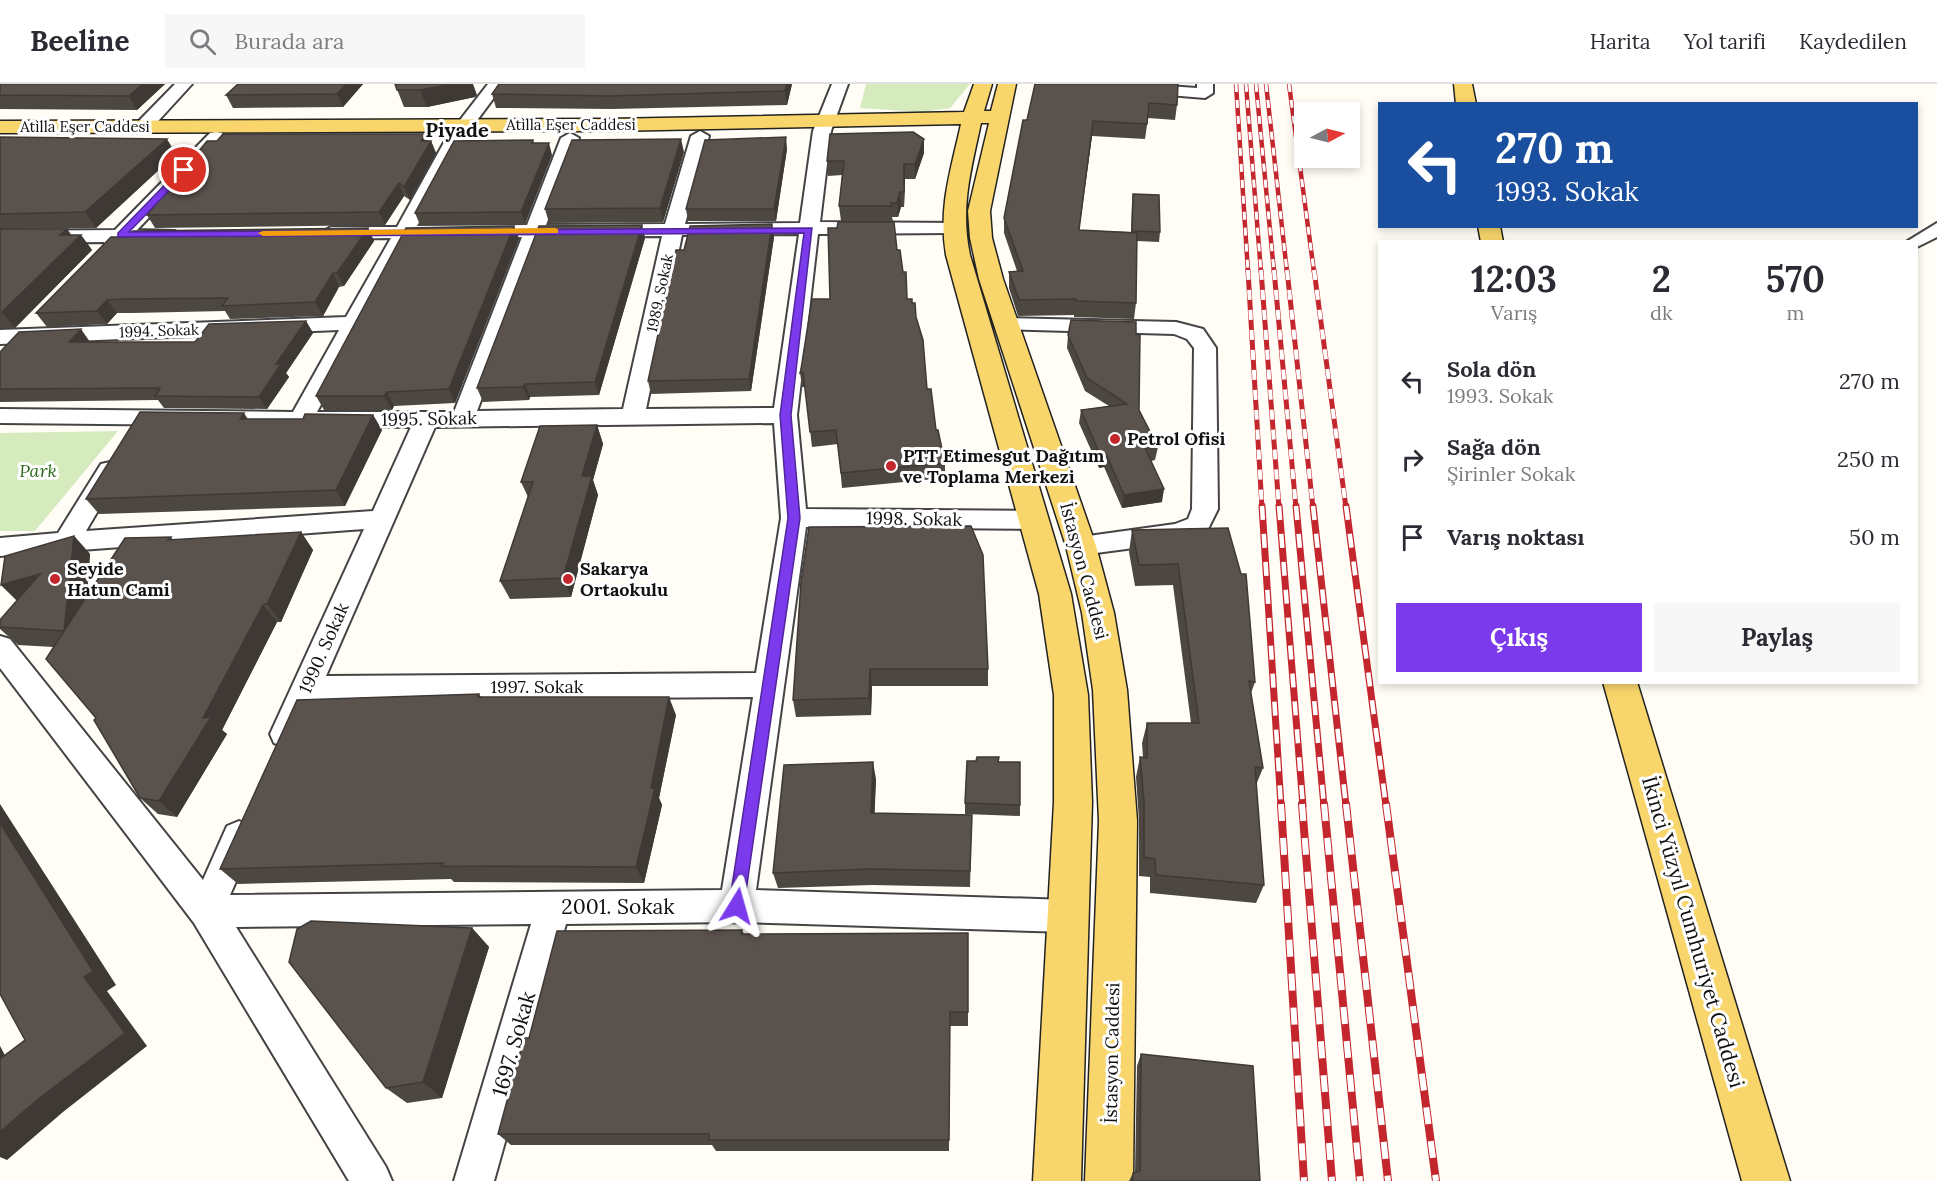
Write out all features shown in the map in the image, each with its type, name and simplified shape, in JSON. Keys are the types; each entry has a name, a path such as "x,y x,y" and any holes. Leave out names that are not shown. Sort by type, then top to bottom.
{"main road":[{"name":"İstasyon Caddesi","path":"983,84 979,211 983,249 1081,546 1098,613 1110,690 1118,821 1109,1181"},
{"name":"İstasyon Caddesi","path":"1007,84 980,128 955,199 953,227 958,255 975,307 1055,594 1071,694 1073,802 1057,1181"},
{"path":"1463,84 1466,102"},
{"name":"Atilla Eşer Caddesi","path":"0,137 216,138 699,124 980,128"},
{"name":"Atilla Eşer Caddesi","path":"0,127 460,131 570,138 700,135 824,126 980,128"},
{"name":"İkinci Yüzyıl Cumhuriyet Caddesi","path":"1621,684 1766,1181"}],"street":[{"path":"143,127 184,84"},
{"path":"301,419 460,131 496,84"},
{"path":"737,906 794,518 785,415 824,126 840,84"},
{"path":"1125,89 1205,93 1204,84"},
{"name":"1989. Sokak","path":"633,417 673,231 700,135"},
{"path":"96,261 216,138"},
{"path":"463,418 570,138"},
{"path":"310,233 953,227"},
{"path":"1918,240 1937,229"},
{"path":"0,237 192,234"},
{"path":"0,359 39,320"},
{"name":"1994. Sokak","path":"0,338 354,323"},
{"path":"1007,324 1176,328 1195,334 1204,348 1206,509 1197,525 1179,533 1081,546"},
{"name":"1995. Sokak","path":"0,416 133,433 301,419 785,415"},
{"name":"1990. Sokak","path":"273,762 427,419"},
{"path":"66,542 133,433"},
{"name":"1998. Sokak","path":"794,518 1034,520"},
{"path":"0,547 382,519"},
{"path":"4,660 206,911 372,1181"},
{"name":"1997. Sokak","path":"306,688 769,685"},
{"path":"206,911 249,815"},
{"name":"2001. Sokak","path":"206,911 737,906 1067,916"},
{"name":"1697. Sokak","path":"474,1181 553,908"}],"green space":[{"path":"866,84 970,84 950,108 922,112 860,108"},
{"name":"Park","path":"118,431 35,531 0,531 0,433"}],"building":[{"path":"0,84 143,84 129,96 0,95"},
{"path":"238,84 346,84 337,94 226,95"},
{"path":"395,84 452,84 420,90 397,90"},
{"path":"499,84 787,84 785,91 608,96 492,94"},
{"path":"1035,84 1178,84 1177,105 1149,103 1147,124 1093,121 1079,230 1137,233 1136,303 1075,301 1076,299 1019,300 1009,272 1023,271 1004,218 1023,120 1027,120"},
{"path":"913,132 924,139 915,164 904,164 904,192 900,192 897,203 891,203 892,206 839,206 844,161 827,161 830,134"},
{"path":"223,134 425,134 421,141 431,141 404,187 399,183 379,212 147,215 207,141 217,141"},
{"path":"0,137 167,139 85,212 0,214"},
{"path":"786,137 774,209 686,209 705,140"},
{"path":"681,139 660,208 545,209 572,140"},
{"path":"533,140 532,143 549,143 521,212 415,213 454,141"},
{"path":"1133,194 1159,195 1160,232 1132,231"},
{"path":"838,222 894,222 897,250 900,250 903,272 906,272 907,299 912,299 912,303 915,303 916,317 923,340 927,389 931,389 936,430 938,430 945,463 841,473 836,430 810,432 803,372 800,373 812,299 830,299 828,228 837,228"},
{"path":"772,224 749,379 648,381 676,250 684,250 690,226"},
{"path":"642,225 595,382 477,388 539,226"},
{"path":"514,226 449,389 387,392 384,396 316,396 406,228"},
{"path":"368,228 337,273 333,273 315,302 222,306 228,298 123,299 107,300 97,311 36,313 111,237 128,237 133,231"},
{"path":"0,229 67,229 60,235 81,235 2,312 0,312"},
{"path":"1071,320 1136,322 1136,334 1140,335 1139,410 1158,447 1145,448 1164,489 1124,495 1106,454 1100,455 1081,410 1127,404 1087,378 1068,335"},
{"path":"306,321 276,364 281,364 259,397 155,396 160,389 158,388 0,389 0,352 19,332 81,329 69,342 195,342 209,324"},
{"path":"140,412 244,413 240,419 303,419 305,414 373,415 336,490 86,499"},
{"path":"597,425 582,476 592,476 563,578 500,581 533,482 521,482 540,426"},
{"path":"971,526 983,555 988,669 870,669 869,698 793,700 801,582 809,527"},
{"path":"1228,528 1241,574 1246,574 1255,682 1249,681 1263,768 1255,767 1264,885 1156,875 1155,859 1144,857 1144,801 1140,757 1147,758 1147,723 1199,723 1178,564 1139,565 1132,530"},
{"path":"301,532 267,604 263,605 203,718 211,717 159,801 140,798 94,720 96,718 46,659 125,538 171,537 168,540"},
{"path":"74,536 64,631 0,627 0,620 40,574 1,585 5,556"},
{"path":"479,694 478,697 669,697 651,788 655,788 636,867 441,866 443,863 220,869 297,700"},
{"path":"977,757 999,757 998,762 1020,762 1020,805 965,803 967,761 976,761"},
{"path":"873,762 871,813 972,815 970,871 869,869 773,873 784,765"},
{"path":"0,823 93,971 84,977 125,1033 37,1100 0,1132 0,1059 25,1040 0,994"},
{"path":"311,921 472,928 423,1082 386,1088 289,962 297,929"},
{"path":"742,930 741,934 968,933 968,1012 950,1012 949,1140 709,1140 709,1134 498,1134 524,1038 529,1038 557,931"},
{"path":"1141,1054 1253,1066 1260,1181 1133,1181 1133,1173 1140,1171"}],"railway":[{"path":"1236,84 1248,272"},
{"path":"1246,84 1261,272"},
{"path":"1256,84 1274,272"},
{"path":"1266,84 1287,272"},
{"path":"1289,84 1314,272"},
{"path":"1248,270 1262,508"},
{"path":"1261,270 1279,508"},
{"path":"1274,270 1296,508"},
{"path":"1287,270 1313,508"},
{"path":"1314,270 1346,508"},
{"path":"1262,506 1281,806"},
{"path":"1279,506 1303,806"},
{"path":"1296,506 1324,806"},
{"path":"1313,506 1346,806"},
{"path":"1346,506 1386,806"},
{"path":"1281,804 1304,1181"},
{"path":"1302,804 1332,1181"},
{"path":"1324,804 1360,1181"},
{"path":"1346,804 1388,1181"},
{"path":"1386,804 1436,1181"}],"slow traffic":[{"path":"263,233 555,231"}],"place":[{"name":"Petrol Ofisi","path":"1115,439"},
{"name":"PTT Etimesgut Dağıtım ve Toplama Merkezi","path":"891,466"},
{"name":"Seyide Hatun Cami","path":"55,579"},
{"name":"Sakarya Ortaokulu","path":"568,579"}],"district":[{"name":"Piyade","path":"457,130"}],"route":[{"path":"184,170 121,235 809,230 785,415 794,518 737,906"}]}
